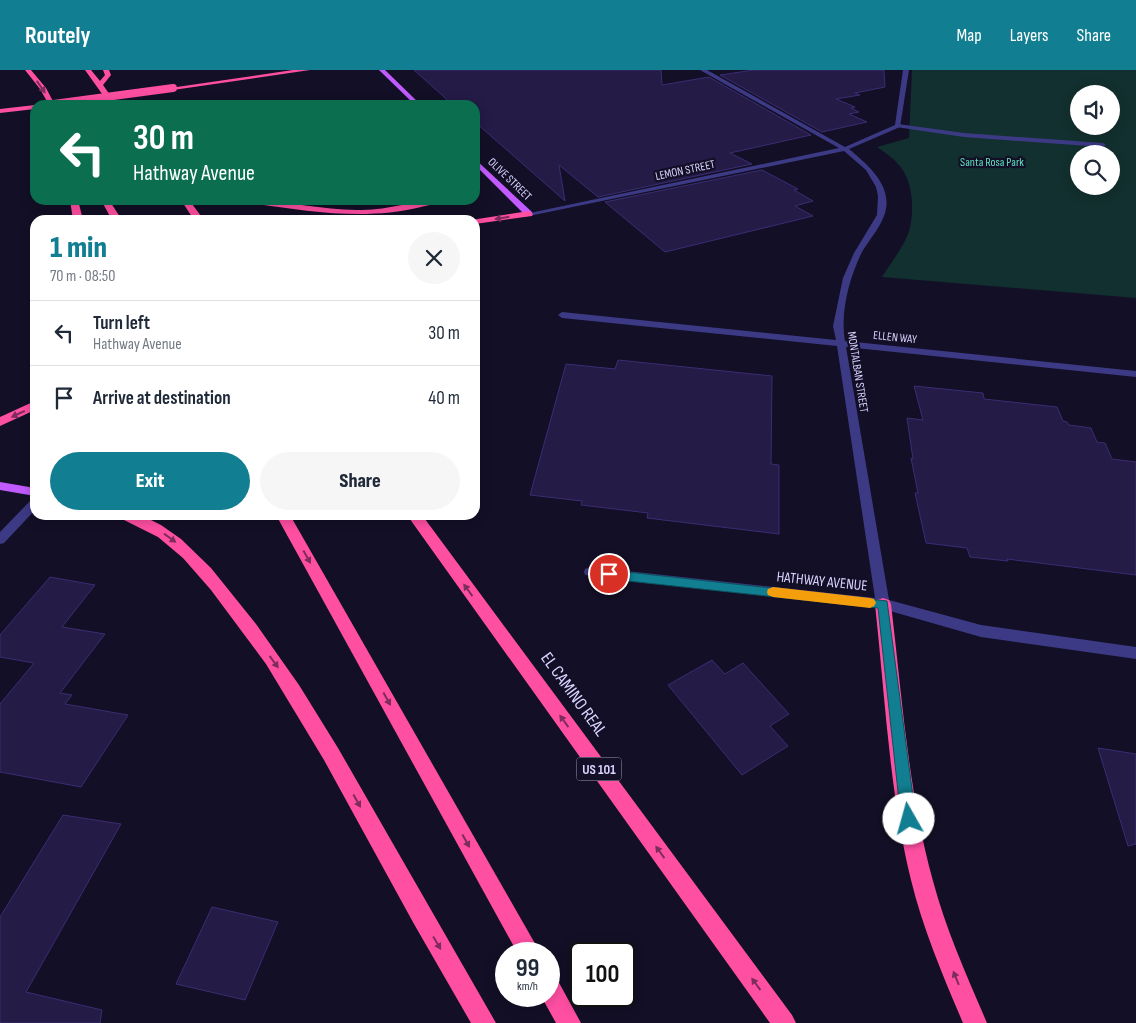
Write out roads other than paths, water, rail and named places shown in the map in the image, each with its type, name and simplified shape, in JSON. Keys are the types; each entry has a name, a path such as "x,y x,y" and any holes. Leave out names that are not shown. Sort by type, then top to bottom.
{"highway":[{"path":"28,70 43,88 49,100"},
{"path":"88,70 110,100"},
{"path":"99,86 108,75 106,70"},
{"path":"83,100 307,70"},
{"path":"0,111 30,107"},
{"path":"286,205 369,215"},
{"path":"362,213 418,205"},
{"path":"480,220 529,214"},
{"path":"0,422 30,407"},
{"path":"138,520 157,529 189,554 241,616 280,671 316,727 424,922 484,1023"},
{"path":"286,520 523,942"},
{"name":"EL CAMINO REAL","path":"418,520 784,1023"},
{"path":"883,604 909,819 917,861 932,915 955,977 975,1023"},
{"path":"560,1007 569,1023"}],"main road":[{"path":"382,70 413,100"},
{"name":"OLIVE STREET","path":"480,166 529,214"},
{"path":"0,486 30,491"}],"street":[{"name":"MONTALBAN STREET","path":"702,70 845,149 861,161 875,178 882,196 881,215 858,253 847,278 838,326 883,604"},
{"path":"906,70 898,126 964,135 1103,145"},
{"name":"LEMON STREET","path":"529,214 845,149 898,126"},
{"name":"ELLEN WAY","path":"562,315 1136,374"},
{"path":"0,540 30,508"},
{"name":"HATHWAY AVENUE","path":"590,572 883,604 981,631 1136,653"}],"park label":[{"name":"Santa Rosa Park","path":"992,162"}]}
